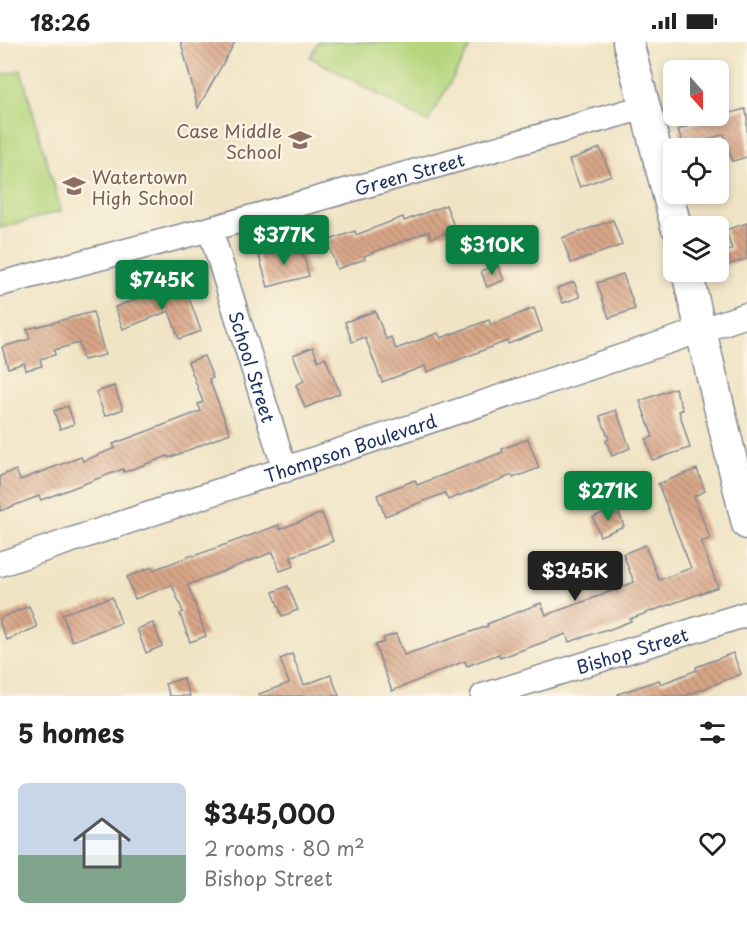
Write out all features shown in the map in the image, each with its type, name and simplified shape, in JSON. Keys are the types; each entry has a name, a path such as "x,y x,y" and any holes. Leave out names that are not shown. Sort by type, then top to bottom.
{"main road":[{"path":"628,42 673,216"},
{"path":"689,282 747,524"}],"street":[{"name":"Green Street","path":"0,284 210,229 645,107"},
{"name":"School Street","path":"210,229 285,470"},
{"name":"Thompson Boulevard","path":"0,564 747,315"},
{"name":"Bishop Street","path":"483,696 747,614"}],"green space":[{"path":"318,42 473,42 428,122 310,57"},
{"path":"21,70 61,211 0,228 0,76"}],"building":[{"name":"Case Middle School","path":"181,42 235,42 198,108"},
{"path":"745,109 747,157 732,161 729,138 725,138 724,134 713,138 681,138 678,130 689,126 729,126 729,113"},
{"path":"600,148 611,175 580,187 569,160"},
{"path":"446,205 455,229 431,238 429,231 337,269 327,241 355,231 356,235 403,217 404,221"},
{"path":"613,220 622,245 571,263 562,238"},
{"path":"747,223 747,259 729,264 729,251 732,250 729,229"},
{"path":"300,244 309,276 268,287 259,256"},
{"path":"497,264 504,280 487,287 481,271"},
{"path":"623,274 635,309 609,318 597,283"},
{"path":"574,282 580,297 563,303 557,288"},
{"path":"184,284 201,331 179,339 169,311 123,329 115,307"},
{"path":"534,308 542,331 508,344 507,341 427,372 425,366 382,382 365,337 352,342 345,322 375,311 386,339 391,337 396,349 438,333 441,338 489,320 491,325"},
{"path":"93,312 105,355 83,360 79,343 54,350 55,355 40,359 42,366 26,370 24,363 8,368 2,347 30,339 27,329"},
{"path":"313,347 318,361 325,357 340,393 305,408 296,385 304,381 293,355"},
{"path":"204,356 213,378 209,379 230,433 169,458 168,456 124,472 123,469 41,500 39,496 0,511 0,476 16,470 20,480 81,457 83,461 115,448 113,444 201,411 198,404 203,402 188,362"},
{"path":"114,386 123,409 105,416 96,392"},
{"path":"675,388 683,410 679,411 690,448 652,460 646,439 653,437 640,401"},
{"path":"68,406 74,424 60,429 54,411"},
{"path":"616,410 630,448 612,456 606,441 609,439 600,416"},
{"path":"528,439 539,468 513,478 512,475 448,500 445,493 385,516 377,495 415,480 417,485 503,452 502,449"},
{"path":"697,469 705,491 694,496 710,539 701,542 718,587 630,619 631,621 608,630 569,642 566,634 500,658 499,654 467,666 465,661 392,691 375,645 384,642 383,638 396,634 404,655 488,626 487,624 541,603 546,615 634,582 623,554 645,545 659,580 691,568 658,484"},
{"path":"617,508 624,526 600,536 593,517"},
{"path":"322,513 333,541 291,557 294,566 280,571 273,552 188,585 206,636 190,642 180,614 183,612 172,585 135,599 127,577 152,567 153,570 194,556 279,525 280,529"},
{"path":"288,586 298,610 282,616 273,592"},
{"path":"112,597 121,623 72,641 62,614"},
{"path":"29,606 37,627 7,640 0,618"},
{"path":"153,623 162,646 146,653 137,629"},
{"path":"733,653 741,674 685,696 619,696 618,694 659,680 661,684"},
{"path":"292,654 304,685 331,675 339,696 259,696 259,694 289,683 280,659"},
{"path":"183,678 190,696 170,696 165,684"}],"place":[{"name":"Case Middle School","path":"300,140"},
{"name":"Watertown High School","path":"74,186"}]}
